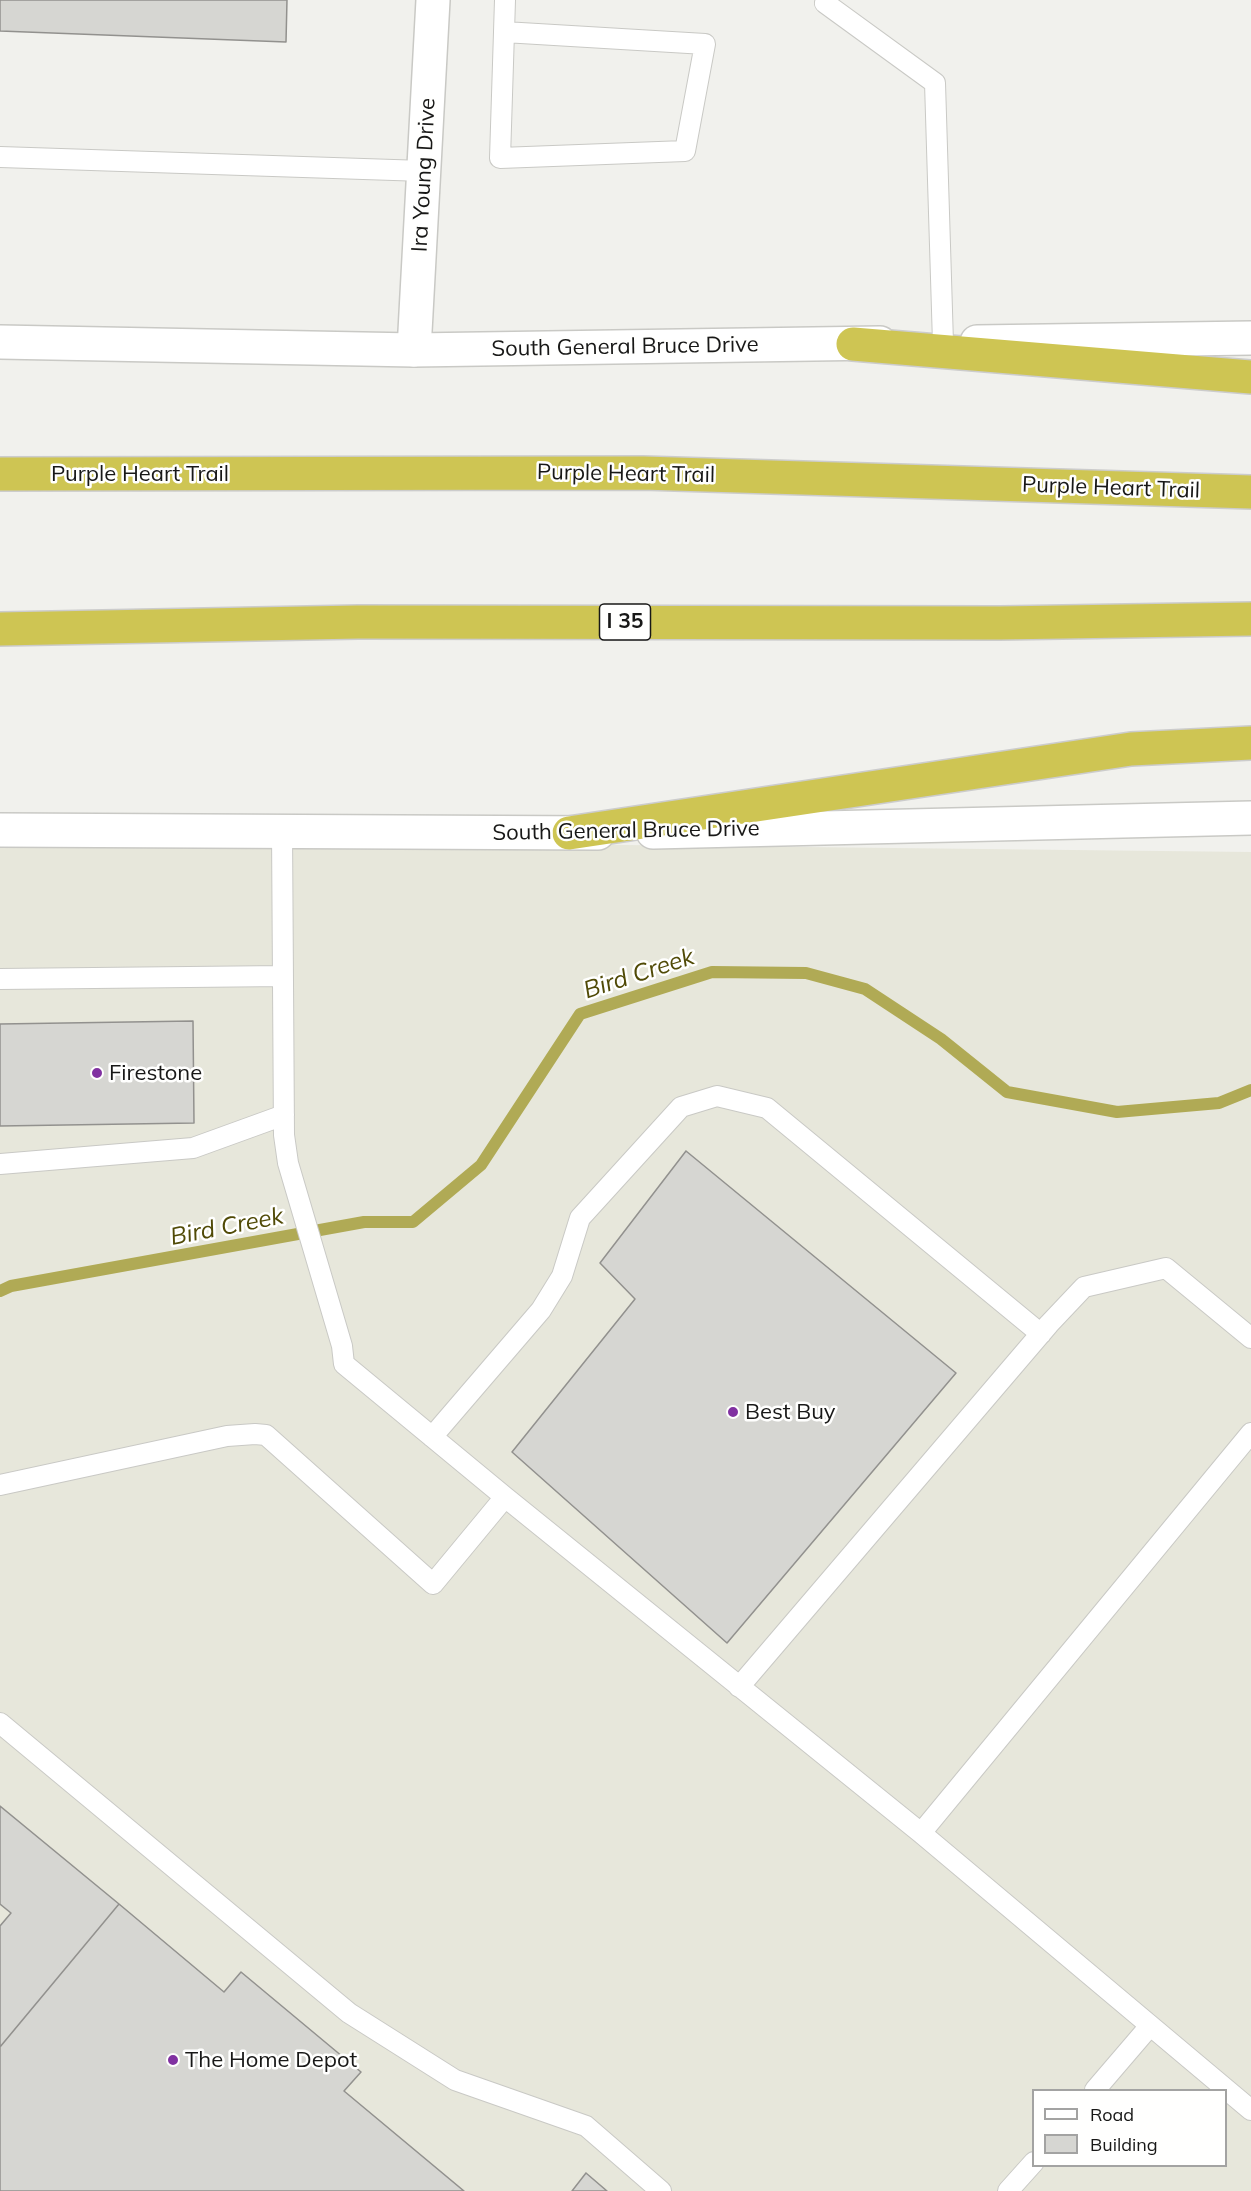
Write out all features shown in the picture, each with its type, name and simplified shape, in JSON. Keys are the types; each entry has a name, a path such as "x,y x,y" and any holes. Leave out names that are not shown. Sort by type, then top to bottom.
{"highway":[{"path":"853,344 1251,377"},
{"name":"Purple Heart Trail","path":"0,474 643,473 1251,492"},
{"name":"I 35","path":"0,629 358,622 1000,623 1251,619"},
{"path":"569,833 1131,748 1251,743"}],"main road":[{"name":"Ira Young Drive","path":"414,350 433,0"},
{"name":"South General Bruce Drive","path":"0,342 414,350 1251,338"},
{"name":"South General Bruce Drive","path":"0,830 569,833 1251,818"}],"lane":[{"path":"504,32 705,44 685,151 500,159 505,0"},
{"path":"826,0 825,3 935,83 943,343"},
{"path":"0,157 424,171"},
{"path":"282,830 284,1116 288,1163 342,1346 344,1364 921,1833 1225,2089"},
{"path":"0,979 283,976"},
{"path":"432,1437 541,1310 562,1276 580,1218 681,1107 717,1096 767,1108 1041,1334"},
{"path":"0,1164 193,1148 284,1116"},
{"path":"740,1687 1041,1334 1084,1287 1166,1268 1251,1338"},
{"path":"921,1833 1251,1433"},
{"path":"0,1485 227,1436 266,1435 433,1584 505,1497"},
{"path":"0,1724 349,2013 455,2080 586,2126 661,2191"},
{"path":"1097,2089 1149,2027"},
{"path":"1227,2090 1251,2110"},
{"path":"1008,2191 1032,2164"}],"shaded area":[{"path":"0,838 1251,852 1251,2191 0,2191"}],"building":[{"path":"0,0 287,0 286,42 0,31"},
{"name":"Firestone","path":"193,1021 194,1123 0,1126 0,1024"},
{"name":"Best Buy","path":"686,1151 956,1373 727,1643 512,1452 635,1299 600,1263"},
{"path":"0,1806 119,1904 0,2047 0,1926 11,1913 0,1904"},
{"name":"The Home Depot","path":"119,1904 224,1992 241,1972 361,2072 344,2091 464,2191 0,2191 0,2047"},
{"path":"586,2173 607,2191 572,2191"}],"waterway":[{"name":"Bird Creek","path":"0,1291 11,1286 364,1222 413,1222 481,1165 580,1014 712,972 806,973 865,989 941,1039 1007,1092 1117,1112 1219,1103 1251,1090"}],"place":[{"name":"Firestone","path":"97,1073"},
{"name":"Best Buy","path":"733,1412"},
{"name":"The Home Depot","path":"173,2060"}]}
